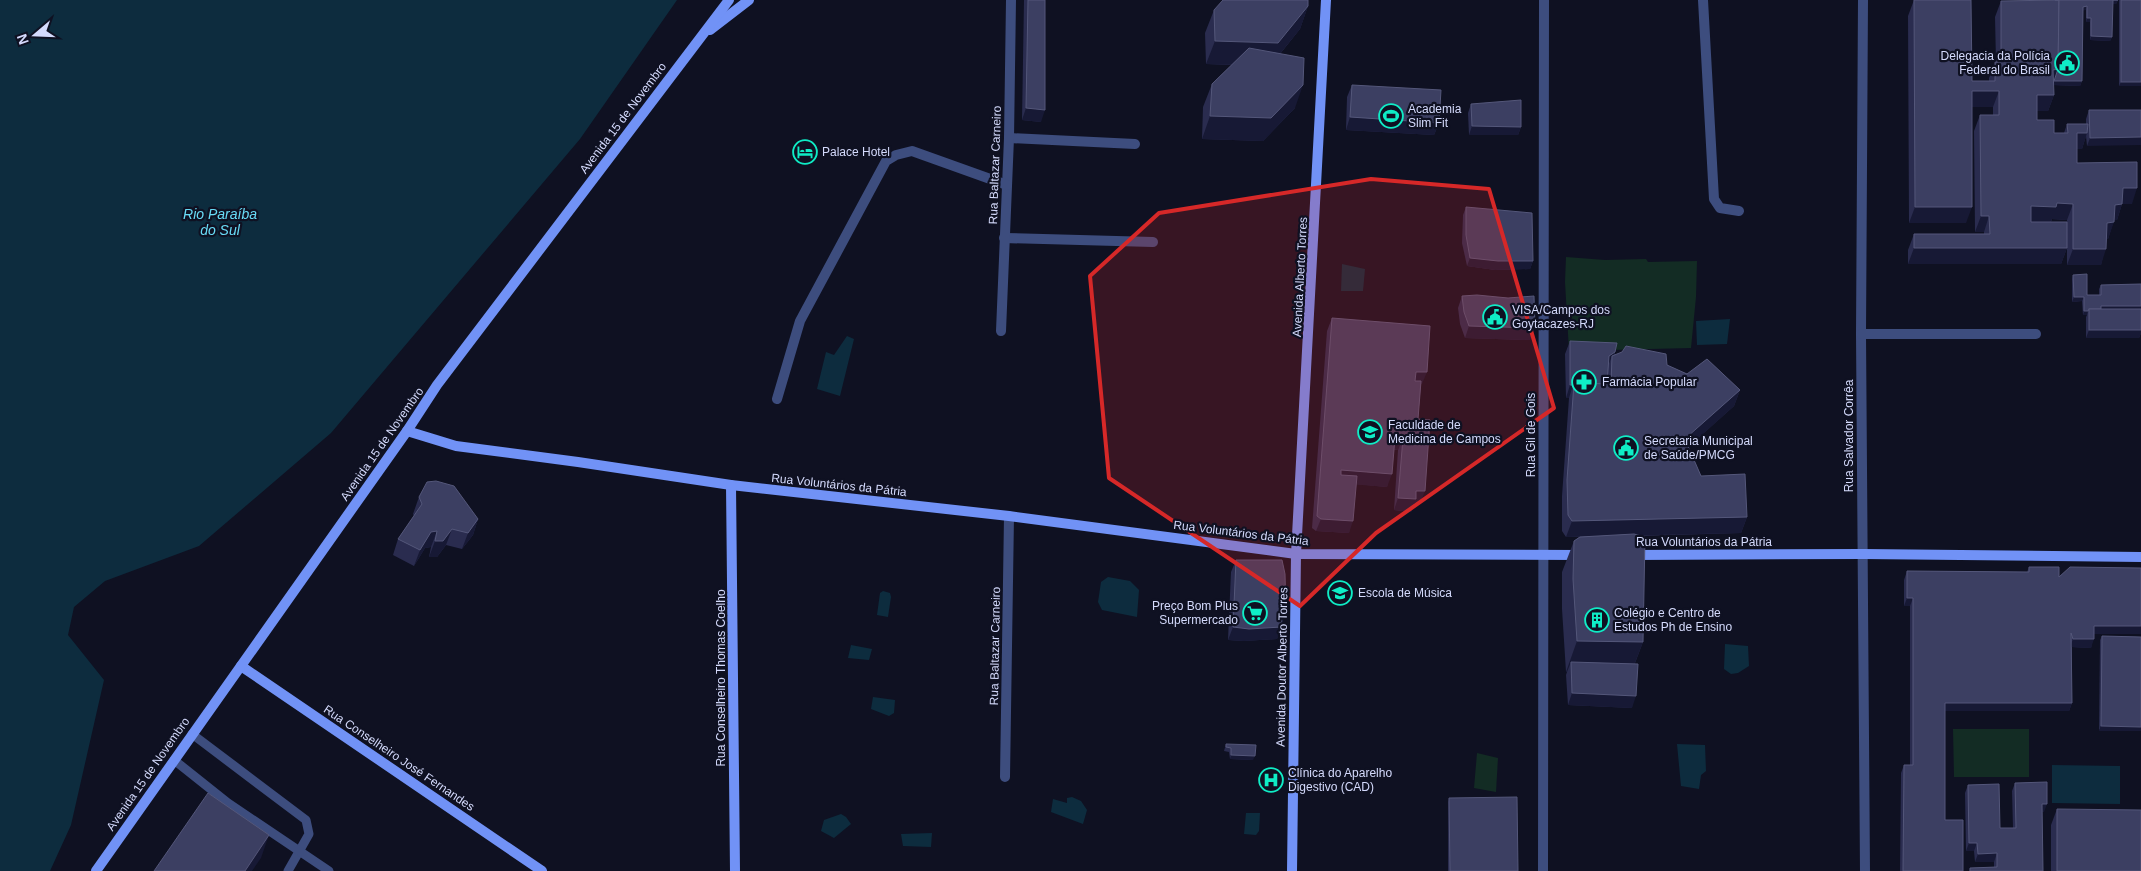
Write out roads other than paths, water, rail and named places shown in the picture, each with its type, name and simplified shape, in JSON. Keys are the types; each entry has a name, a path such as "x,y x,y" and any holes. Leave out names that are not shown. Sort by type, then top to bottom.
{"main road":[{"name":"Avenida 15 de Novembro","path":"96,871 407,432 437,385 728,0"},
{"name":"Avenida 15 de Novembro","path":"699,38 749,0"},
{"name":"Avenida Alberto Torres","path":"1296,554 1326,0"},
{"name":"Rua Voluntários da Pátria","path":"407,432 456,446 731,485 1010,516 1296,554 1593,555"},
{"name":"Rua Conselheiro Thomas Coelho","path":"731,485 735,871"},
{"name":"Avenida Doutor Alberto Torres","path":"1292,871 1296,554"},
{"name":"Rua Voluntários da Pátria","path":"1623,555 1863,554 2141,557"},
{"name":"Rua Conselheiro José Fernandes","path":"241,666 542,871"}],"street":[{"name":"Rua Baltazar Carneiro","path":"1001,331 1009,138 1011,0"},
{"name":"Rua Gil de Gois","path":"1543,871 1544,0"},
{"path":"1703,0 1714,198 1720,208 1739,211"},
{"name":"Rua Salvador Corrêa","path":"1863,0 1861,334 1865,871"},
{"path":"1009,138 1135,144"},
{"path":"777,399 800,321 886,161 896,155 912,151 1007,185"},
{"path":"1004,238 1153,242"},
{"path":"1861,334 2036,334"},
{"name":"Rua Baltazar Carneiro","path":"1005,777 1010,516"}],"lane":[{"path":"192,734 306,820 309,834 288,871"},
{"path":"174,760 228,803 329,871"}],"water":[{"name":"Rio Paraíba do Sul","path":"0,0 677,0 580,139 331,433 199,546 105,581 74,607 68,635 104,680 71,825 50,871 0,871"},
{"path":"1342,264 1365,269 1363,291 1341,291"},
{"path":"1730,319 1727,344 1697,345 1696,321"},
{"path":"847,336 854,339 840,396 817,389 826,352 834,355"},
{"path":"1108,577 1130,581 1139,590 1137,617 1102,610 1098,602 1101,582"},
{"path":"883,591 890,593 891,597 888,617 877,615 880,593"},
{"path":"1725,644 1748,646 1749,666 1738,673 1731,674 1724,669"},
{"path":"851,645 872,649 869,660 848,658"},
{"path":"873,697 895,700 894,713 889,716 871,709"},
{"path":"1677,744 1705,745 1706,771 1701,775 1699,789 1681,786"},
{"path":"2052,765 2120,766 2120,804 2052,803"},
{"path":"1072,797 1081,801 1087,810 1083,824 1051,812 1053,799 1067,803 1067,798"},
{"path":"1246,813 1260,813 1259,831 1256,835 1244,834"},
{"path":"841,814 851,824 834,838 821,831 824,820"},
{"path":"932,833 931,847 903,846 901,834"}],"place":[{"name":"Delegacia da Polícia Federal do Brasil","path":"2067,63"},
{"name":"Academia Slim Fit","path":"1391,116"},
{"name":"Palace Hotel","path":"805,152"},
{"name":"VISA/Campos dos Goytacazes-RJ","path":"1495,317"},
{"name":"Farmácia Popular","path":"1584,382"},
{"name":"Faculdade de Medicina de Campos","path":"1370,432"},
{"name":"Secretaria Municipal de Saúde/PMCG","path":"1626,448"},
{"name":"Escola de Música","path":"1340,593"},
{"name":"Preço Bom Plus Supermercado","path":"1255,613"},
{"name":"Colégio e Centro de Estudos Ph de Ensino","path":"1597,620"},
{"name":"Clínica do Aparelho Digestivo (CAD)","path":"1271,780"}]}
